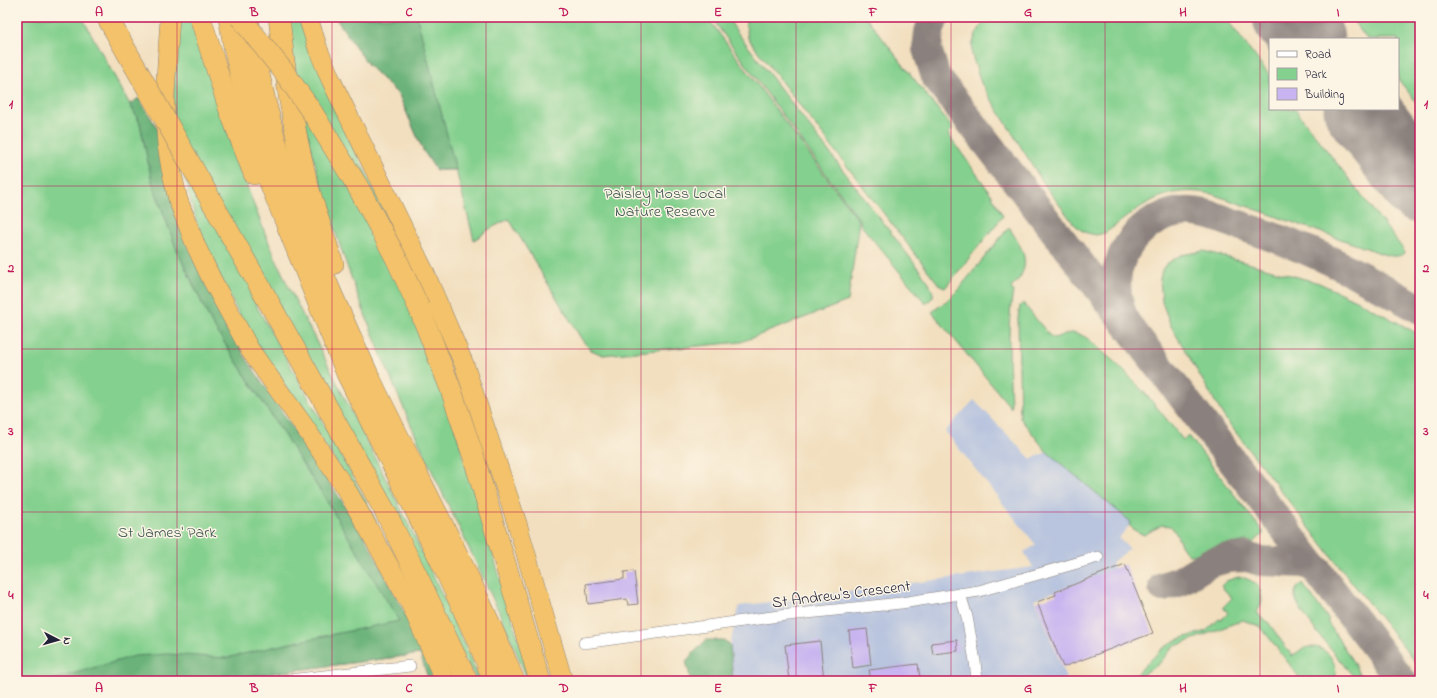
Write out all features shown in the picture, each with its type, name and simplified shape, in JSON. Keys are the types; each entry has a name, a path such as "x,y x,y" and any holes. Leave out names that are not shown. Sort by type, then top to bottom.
{"highway":[{"path":"107,17 385,510 424,588 467,681"},
{"path":"170,17 165,101 167,145 178,200 196,246 212,280 250,350 302,423 356,508 411,605 446,681"},
{"path":"200,17 228,108 255,178 301,282 440,559 480,646 494,681"},
{"path":"229,17 234,47 251,119 266,173 347,374"},
{"path":"240,17 288,78 312,112 358,187 396,258 419,308 450,387 473,455 540,681"},
{"path":"248,17 264,99 286,177 307,235 335,301 372,381 498,639 514,681"},
{"path":"279,17 281,46 290,100 305,172 316,215 345,297 439,517"},
{"path":"308,17 318,49 331,80 424,272 464,364 517,523 563,681"}],"street":[{"name":"St Andrew's Crescent","path":"584,643 780,616 901,603 979,591 1098,557"},
{"path":"960,594 967,617 977,681"},
{"path":"281,681 410,666"}],"shaded area":[{"path":"974,400 1031,459 1047,452 1132,522 1119,538 1130,549 1112,562 1114,569 1035,599 1066,678 1057,681 733,681 730,645 739,606 1033,567 1024,552 1036,545 945,431"}],"green space":[{"name":"St James' Park","path":"17,17 82,17 140,123 152,181 176,248 211,322 326,500 420,654 214,681 17,681"},
{"path":"176,17 192,17 231,142 253,203 278,264 427,562 480,681 477,681 267,299 256,305 344,460 378,524 244,325 200,235 185,180 173,114"},
{"path":"286,17 302,17 332,103 430,302 454,424 531,681 528,681 501,616 411,425 384,363 348,268 326,204 312,152"},
{"name":"Paisley Moss Local Nature Reserve","path":"335,17 707,17 859,221 848,301 741,342 603,355 591,350 582,340 509,219 491,228 474,240 456,170 436,170 423,150 399,95 369,66"},
{"path":"335,17 417,17 456,170 436,170 423,150 399,95 369,66"},
{"path":"711,17 736,17 731,23 737,32 928,281 933,297 926,304 860,224 861,222"},
{"path":"745,17 866,17 953,129 948,134 991,194 1003,216 945,288 940,286 748,38"},
{"path":"987,17 1225,17 1269,75 1269,110 1296,110 1403,249 1404,253 1398,256 1386,255 1212,194 1200,192 1178,192 1158,198 1139,208 1105,233 1096,235 1081,230 1074,224 1046,187 981,83 972,55 972,45 976,34"},
{"path":"1350,17 1420,17 1420,107 1399,80 1399,38 1366,38"},
{"path":"139,98 160,133 244,355 362,531 440,681 429,681 420,654 211,681 47,681 135,656 168,654 226,658 290,643 399,621 326,500 211,322 176,248 152,181 140,123 130,104"},
{"path":"1009,227 1019,244 1024,258 1022,272 1018,280 1011,288 1013,291 1009,350 1011,408 932,312 958,290"},
{"path":"1204,251 1319,283 1362,303 1420,335 1420,668 1224,417 1171,326 1162,302 1160,279 1162,270 1166,264 1181,255"},
{"path":"1023,303 1050,336 1054,338 1064,334 1074,333 1084,336 1125,372 1183,440 1189,436 1264,533 1253,543 1245,541 1199,554 1189,555 1170,526 1162,525 1144,535 1134,530 1129,525 1131,522 1047,452 1020,418 1018,318 1020,306"},
{"path":"1238,577 1251,580 1259,588 1262,600 1257,612 1263,620 1268,622 1292,656 1308,647 1323,650 1328,653 1334,663 1336,675 1335,681 1302,681 1261,627 1243,620 1173,647 1159,664 1132,681 1125,681 1131,679 1162,649 1176,640 1206,631 1219,619 1221,620 1228,613 1223,607 1232,598 1221,586 1226,581"},
{"path":"1302,583 1329,620 1327,621 1353,662 1363,681 1355,681 1354,677 1320,636 1297,603 1295,592"},
{"path":"706,640 724,640 730,645 733,681 691,681 686,661"}],"building":[{"path":"1125,564 1153,633 1063,667 1037,602 1056,595 1055,592"},
{"path":"634,571 638,604 628,605 627,599 588,604 586,584 624,579 624,572"},
{"path":"867,629 871,665 853,668 849,631"},
{"path":"957,640 958,651 933,654 931,643"},
{"path":"820,641 824,681 789,681 785,645"},
{"path":"918,664 920,678 891,681 871,681 869,670"}],"taxiway":[{"path":"934,17 929,32 927,49 936,77 1402,681"},
{"path":"1123,317 1117,297 1116,279 1120,261 1124,252 1135,237 1147,226 1168,215 1183,212 1197,212 1218,218 1311,252 1357,274 1420,309"},
{"path":"1163,587 1180,581 1209,563 1227,558 1247,557 1260,561 1303,563 1310,565 1317,570"}],"runway":[{"path":"1290,17 1306,38"},
{"path":"1362,110 1420,186"}]}
